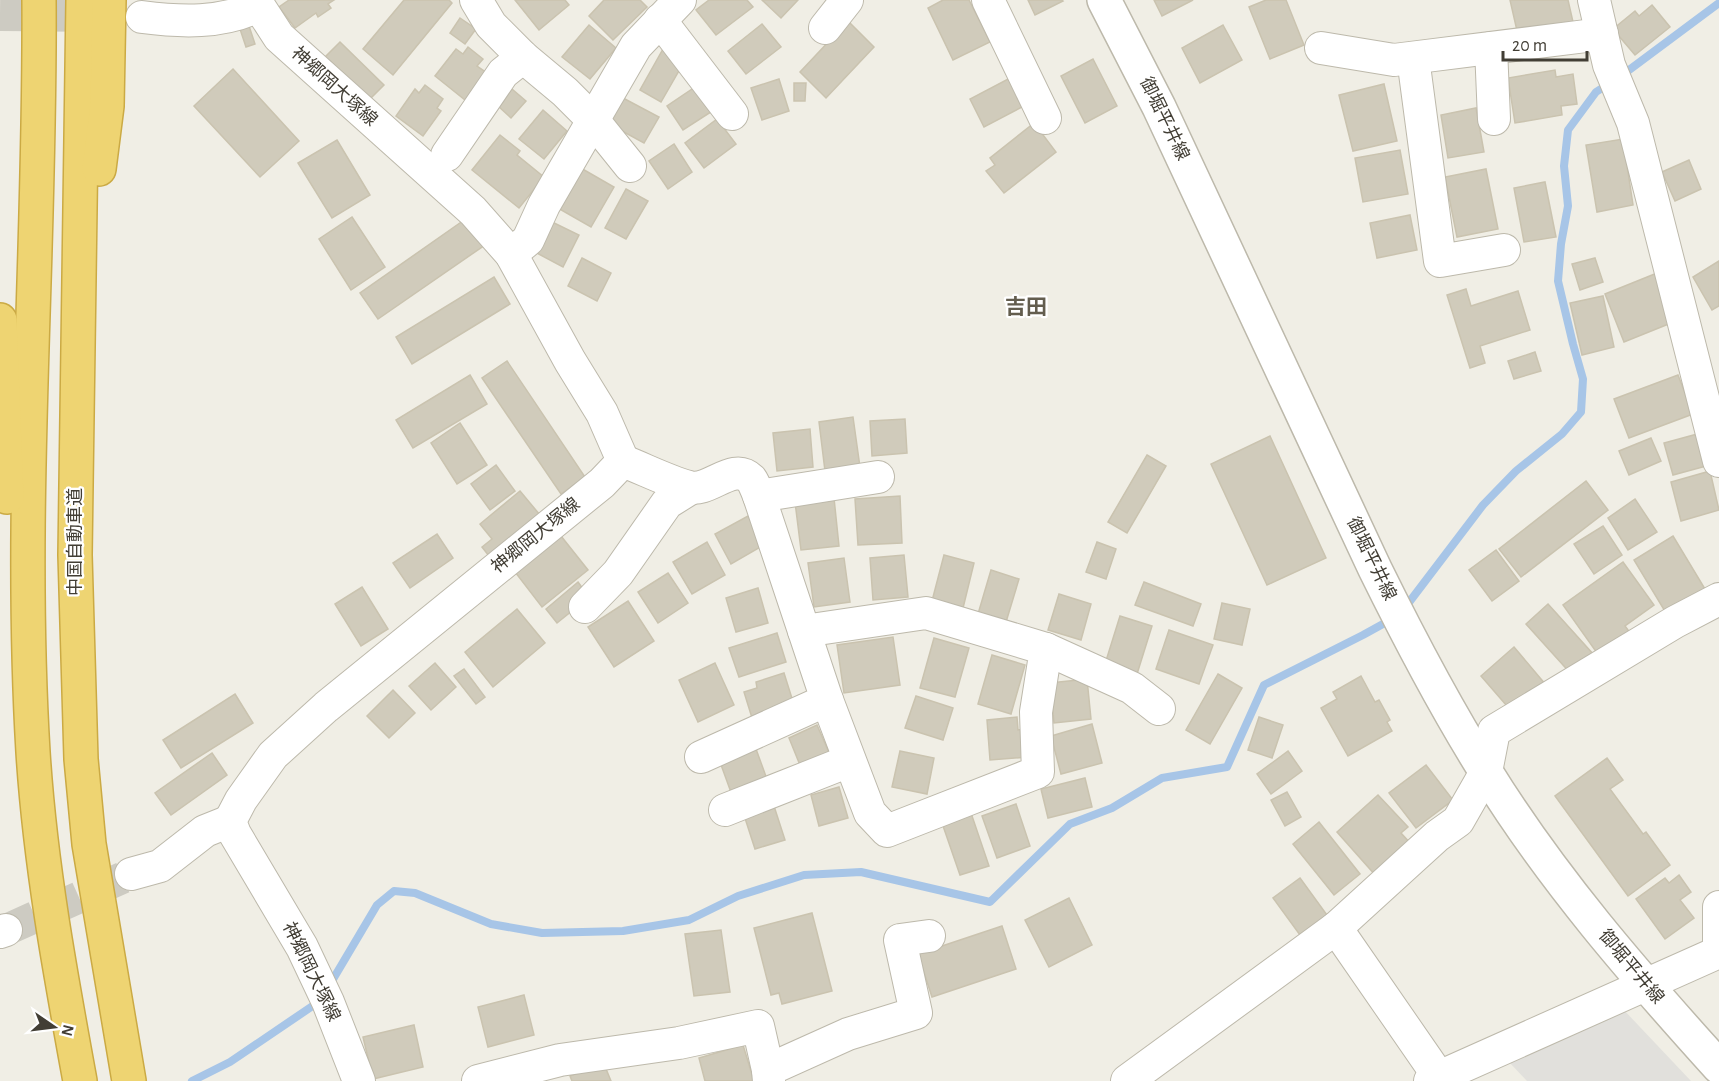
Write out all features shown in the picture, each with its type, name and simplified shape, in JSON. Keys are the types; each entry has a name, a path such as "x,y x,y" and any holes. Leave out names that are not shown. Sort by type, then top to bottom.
{"highway":[{"path":"39,0 39,81 28,439 27,576 33,752 40,836"},
{"name":"中国自動車道","path":"83,0 75,555 81,759 89,844 128,1076"},
{"path":"80,310 108,106 109,0"},
{"path":"0,320 14,640 58,965 80,1081"}],"street":[{"path":"476,0 491,25 523,57 565,92 592,120 630,166"},
{"path":"825,27 847,0"},
{"path":"988,0 1045,118"},
{"name":"御堀平井線","path":"1104,0 1159,107 1375,569 1408,634 1486,772 1553,871 1644,984 1719,1067"},
{"path":"1594,0 1608,65 1633,123 1719,461"},
{"path":"142,17 184,22 244,13 256,3"},
{"name":"神郷岡大塚線","path":"256,3 279,37 473,211 512,254 570,361 602,413 623,460 602,483 317,715 273,755 241,800 230,821 235,834 302,946 325,993 359,1081"},
{"path":"512,254 528,240 544,204 636,46 675,5 732,114"},
{"path":"1321,48 1394,60 1602,34"},
{"path":"1491,48 1494,119"},
{"path":"447,155 503,73 523,57"},
{"path":"1413,58 1440,261 1504,250"},
{"path":"623,460 691,488"},
{"path":"585,607 618,573 667,503 691,488 710,485 729,475 740,474 751,479 759,496 849,761 870,813 887,831 1038,772 1036,712 1046,649"},
{"path":"759,496 878,477"},
{"path":"1127,1081 1336,928 1437,836 1458,821 1486,772 1494,731 1665,628 1719,599"},
{"path":"804,631 926,613 1046,649 1131,688 1159,709"},
{"path":"701,757 827,700"},
{"path":"725,810 849,761"},
{"path":"131,874 160,866 205,831 230,821"},
{"path":"1719,908 1719,941"},
{"path":"1336,928 1435,1079 1719,952"},
{"path":"478,1081 560,1060 679,1043 758,1026 769,1075 848,1035 916,1013 900,940 929,936"}],"shaded area":[{"path":"1622,1008 1691,1081 1527,1081 1509,1062"}],"building":[{"path":"289,0 334,0 328,4 331,8 318,17 316,13 295,28 279,7"},
{"path":"404,0 449,0 452,3 393,75 363,49"},
{"path":"515,0 565,0 569,5 539,30"},
{"path":"604,0 640,0 647,7 613,40 589,16"},
{"path":"709,0 747,0 753,7 716,35 696,10"},
{"path":"762,0 798,0 781,18"},
{"path":"943,0 969,0 990,42 953,60 928,8"},
{"path":"1028,0 1062,0 1063,1 1035,15"},
{"path":"1154,0 1193,0 1162,16"},
{"path":"1266,0 1286,0 1304,45 1270,59 1249,7"},
{"path":"1510,0 1568,0 1573,22 1518,35"},
{"path":"1652,5 1670,27 1635,55 1613,29 1635,11 1639,16"},
{"path":"460,18 476,29 465,44 450,33"},
{"path":"848,21 874,47 826,98 800,72"},
{"path":"248,23 255,44 246,47 239,26"},
{"path":"762,24 781,47 746,74 728,51"},
{"path":"589,25 616,48 590,79 562,57"},
{"path":"1223,25 1242,60 1200,83 1182,48"},
{"path":"340,42 384,85 367,102 323,59"},
{"path":"468,47 483,59 477,66 487,73 465,100 435,76 456,49 463,54"},
{"path":"663,49 684,62 661,102 640,90"},
{"path":"1093,59 1117,106 1085,123 1061,76"},
{"path":"233,69 299,141 260,177 194,106"},
{"path":"1555,70 1556,77 1573,74 1577,104 1561,106 1562,115 1515,123 1508,78"},
{"path":"1010,78 1024,106 984,127 970,99"},
{"path":"779,79 789,111 762,120 751,88"},
{"path":"794,83 806,83 805,101 794,101"},
{"path":"1384,84 1397,141 1353,151 1339,95"},
{"path":"425,85 443,99 437,108 441,111 423,136 396,116 415,89 419,93"},
{"path":"698,85 714,110 683,130 667,106"},
{"path":"512,89 526,101 511,118 498,106"},
{"path":"623,98 659,117 644,143 609,124"},
{"path":"1476,108 1484,152 1448,158 1441,115"},
{"path":"543,110 567,131 544,159 519,139"},
{"path":"717,119 736,144 704,168 685,143"},
{"path":"1034,123 1056,152 1004,193 986,171 995,165 990,158"},
{"path":"500,135 520,151 517,155 544,177 519,208 472,170"},
{"path":"1623,139 1633,205 1597,212 1586,145"},
{"path":"337,140 370,195 332,218 298,163"},
{"path":"674,144 692,172 668,189 649,161"},
{"path":"1400,150 1408,194 1363,202 1355,158"},
{"path":"1689,160 1701,189 1675,201 1662,172"},
{"path":"579,167 614,187 591,227 556,207"},
{"path":"1486,169 1498,229 1457,237 1445,177"},
{"path":"1545,182 1556,237 1524,242 1514,188"},
{"path":"626,189 648,201 626,239 605,228"},
{"path":"1410,215 1417,250 1377,258 1370,223"},
{"path":"352,217 385,267 351,290 319,239"},
{"path":"467,218 485,245 378,319 360,293"},
{"path":"548,220 579,235 563,267 533,251"},
{"path":"582,258 611,273 597,301 568,286"},
{"path":"1595,258 1603,282 1580,290 1572,264"},
{"path":"1719,261 1719,306 1712,310 1693,277"},
{"path":"1657,273 1676,321 1624,342 1605,294"},
{"path":"494,277 510,304 412,364 396,337"},
{"path":"1466,289 1471,306 1518,291 1530,330 1480,346 1485,363 1470,368 1447,295"},
{"path":"1603,296 1614,347 1582,355 1570,303"},
{"path":"1535,352 1541,371 1514,379 1508,361"},
{"path":"507,361 585,477 561,494 482,378"},
{"path":"470,375 487,404 413,448 396,420"},
{"path":"1678,375 1693,414 1629,438 1614,399"},
{"path":"853,417 860,467 825,471 819,422"},
{"path":"905,419 907,453 872,456 870,421"},
{"path":"460,423 487,465 457,484 431,443"},
{"path":"810,429 813,467 777,471 773,433"},
{"path":"1701,433 1710,465 1673,475 1664,443"},
{"path":"1270,436 1326,558 1267,585 1211,464"},
{"path":"1651,438 1661,461 1629,475 1619,451"},
{"path":"1147,455 1166,466 1127,533 1108,522"},
{"path":"496,465 515,491 490,510 471,484"},
{"path":"1710,471 1719,510 1681,521 1671,482"},
{"path":"1586,481 1608,510 1521,577 1499,549"},
{"path":"520,491 540,515 489,556 482,547 492,539 480,524"},
{"path":"900,496 902,543 858,545 855,499"},
{"path":"834,498 839,546 801,550 795,502"},
{"path":"1635,499 1657,532 1628,550 1608,518"},
{"path":"748,516 764,545 731,564 715,534"},
{"path":"1603,526 1622,555 1594,574 1574,544"},
{"path":"437,534 453,558 410,588 393,563"},
{"path":"561,536 588,570 542,607 515,572"},
{"path":"1673,536 1705,589 1666,613 1634,560"},
{"path":"707,542 725,575 692,594 673,562"},
{"path":"1097,542 1116,549 1106,579 1086,572"},
{"path":"1496,550 1519,581 1492,601 1469,570"},
{"path":"904,555 908,597 873,600 870,558"},
{"path":"944,555 974,563 963,608 932,601"},
{"path":"844,558 850,602 814,607 808,563"},
{"path":"1623,562 1654,605 1625,626 1634,638 1602,660 1563,605"},
{"path":"991,570 1019,579 1006,622 978,614"},
{"path":"668,573 688,603 658,623 638,592"},
{"path":"578,582 589,597 557,623 546,609"},
{"path":"1144,582 1201,604 1193,626 1135,605"},
{"path":"362,587 388,629 361,646 335,604"},
{"path":"758,588 768,623 736,632 726,598"},
{"path":"1059,594 1091,604 1081,640 1048,630"},
{"path":"628,601 654,641 614,667 588,627"},
{"path":"1222,603 1250,609 1242,645 1214,639"},
{"path":"1548,604 1594,655 1572,675 1526,624"},
{"path":"517,609 545,643 493,687 465,652"},
{"path":"1120,616 1152,626 1137,674 1105,664"},
{"path":"1169,630 1213,645 1199,684 1156,669"},
{"path":"777,633 786,662 739,677 729,648"},
{"path":"893,637 900,685 844,693 837,645"},
{"path":"934,638 969,648 955,697 920,688"},
{"path":"1514,647 1546,685 1513,713 1481,676"},
{"path":"992,655 1025,665 1011,714 978,704"},
{"path":"435,663 456,687 431,710 409,686"},
{"path":"715,663 734,705 698,722 679,680"},
{"path":"464,669 485,697 476,704 454,676"},
{"path":"784,673 795,708 753,721 744,692 757,688 756,682"},
{"path":"1218,674 1242,688 1210,744 1186,730"},
{"path":"1361,676 1375,702 1379,700 1390,720 1387,722 1392,731 1348,756 1321,708 1337,699 1333,692"},
{"path":"1087,679 1091,719 1054,723 1050,683"},
{"path":"393,690 415,713 389,738 367,716"},
{"path":"235,694 253,723 181,768 163,740"},
{"path":"916,696 953,708 943,740 905,728"},
{"path":"1017,717 1018,730 1025,729 1028,757 990,760 987,720"},
{"path":"1259,717 1283,725 1272,758 1248,750"},
{"path":"1092,724 1102,763 1061,774 1051,736"},
{"path":"817,725 831,757 802,770 789,738"},
{"path":"756,749 768,782 732,795 720,762"},
{"path":"900,751 934,758 927,794 892,787"},
{"path":"1288,751 1302,771 1271,794 1257,774"},
{"path":"212,753 227,775 171,815 155,793"},
{"path":"1607,758 1623,780 1610,789 1643,834 1646,832 1670,865 1628,896 1555,796"},
{"path":"1426,765 1453,800 1416,828 1389,793"},
{"path":"1085,778 1092,807 1048,818 1041,789"},
{"path":"839,787 848,818 819,826 811,795"},
{"path":"1287,792 1301,817 1285,826 1271,800"},
{"path":"1378,795 1408,827 1401,833 1411,844 1376,876 1337,832"},
{"path":"773,803 785,840 755,849 743,812"},
{"path":"1016,804 1030,846 997,858 982,816"},
{"path":"971,813 989,866 960,875 942,823"},
{"path":"1319,822 1360,874 1334,895 1293,844"},
{"path":"1679,875 1691,892 1680,900 1694,918 1665,939 1636,899 1665,878 1669,883"},
{"path":"1300,878 1327,915 1300,935 1273,898"},
{"path":"1069,898 1092,945 1049,967 1025,920"},
{"path":"812,913 832,991 782,1004 779,993 771,995 754,928"},
{"path":"1002,926 1016,969 932,997 918,954"},
{"path":"721,930 730,992 694,996 685,934"},
{"path":"524,995 534,1035 488,1047 478,1007"},
{"path":"414,1025 423,1067 373,1079 363,1037"},
{"path":"743,1045 754,1081 705,1081 699,1058"},
{"path":"604,1064 611,1081 572,1081 570,1076"}],"waterway":[{"path":"1621,76 1719,3"},
{"path":"1404,609 1483,505 1516,471 1562,434 1581,412 1583,379 1558,281 1561,244 1568,206 1564,166 1568,130 1596,92 1610,83"},
{"path":"329,986 377,905 394,891 415,893 491,924 542,933 623,931 689,920 738,896 804,875 861,872 990,902 1070,824 1112,808 1162,778 1227,767 1264,685 1392,619"},
{"path":"192,1081 230,1062 314,1005 319,998"}],"tunnel":[{"path":"0,15 108,16"},
{"path":"6,930 131,874"}],"district":[{"name":"吉田","path":"1026,307"}]}
